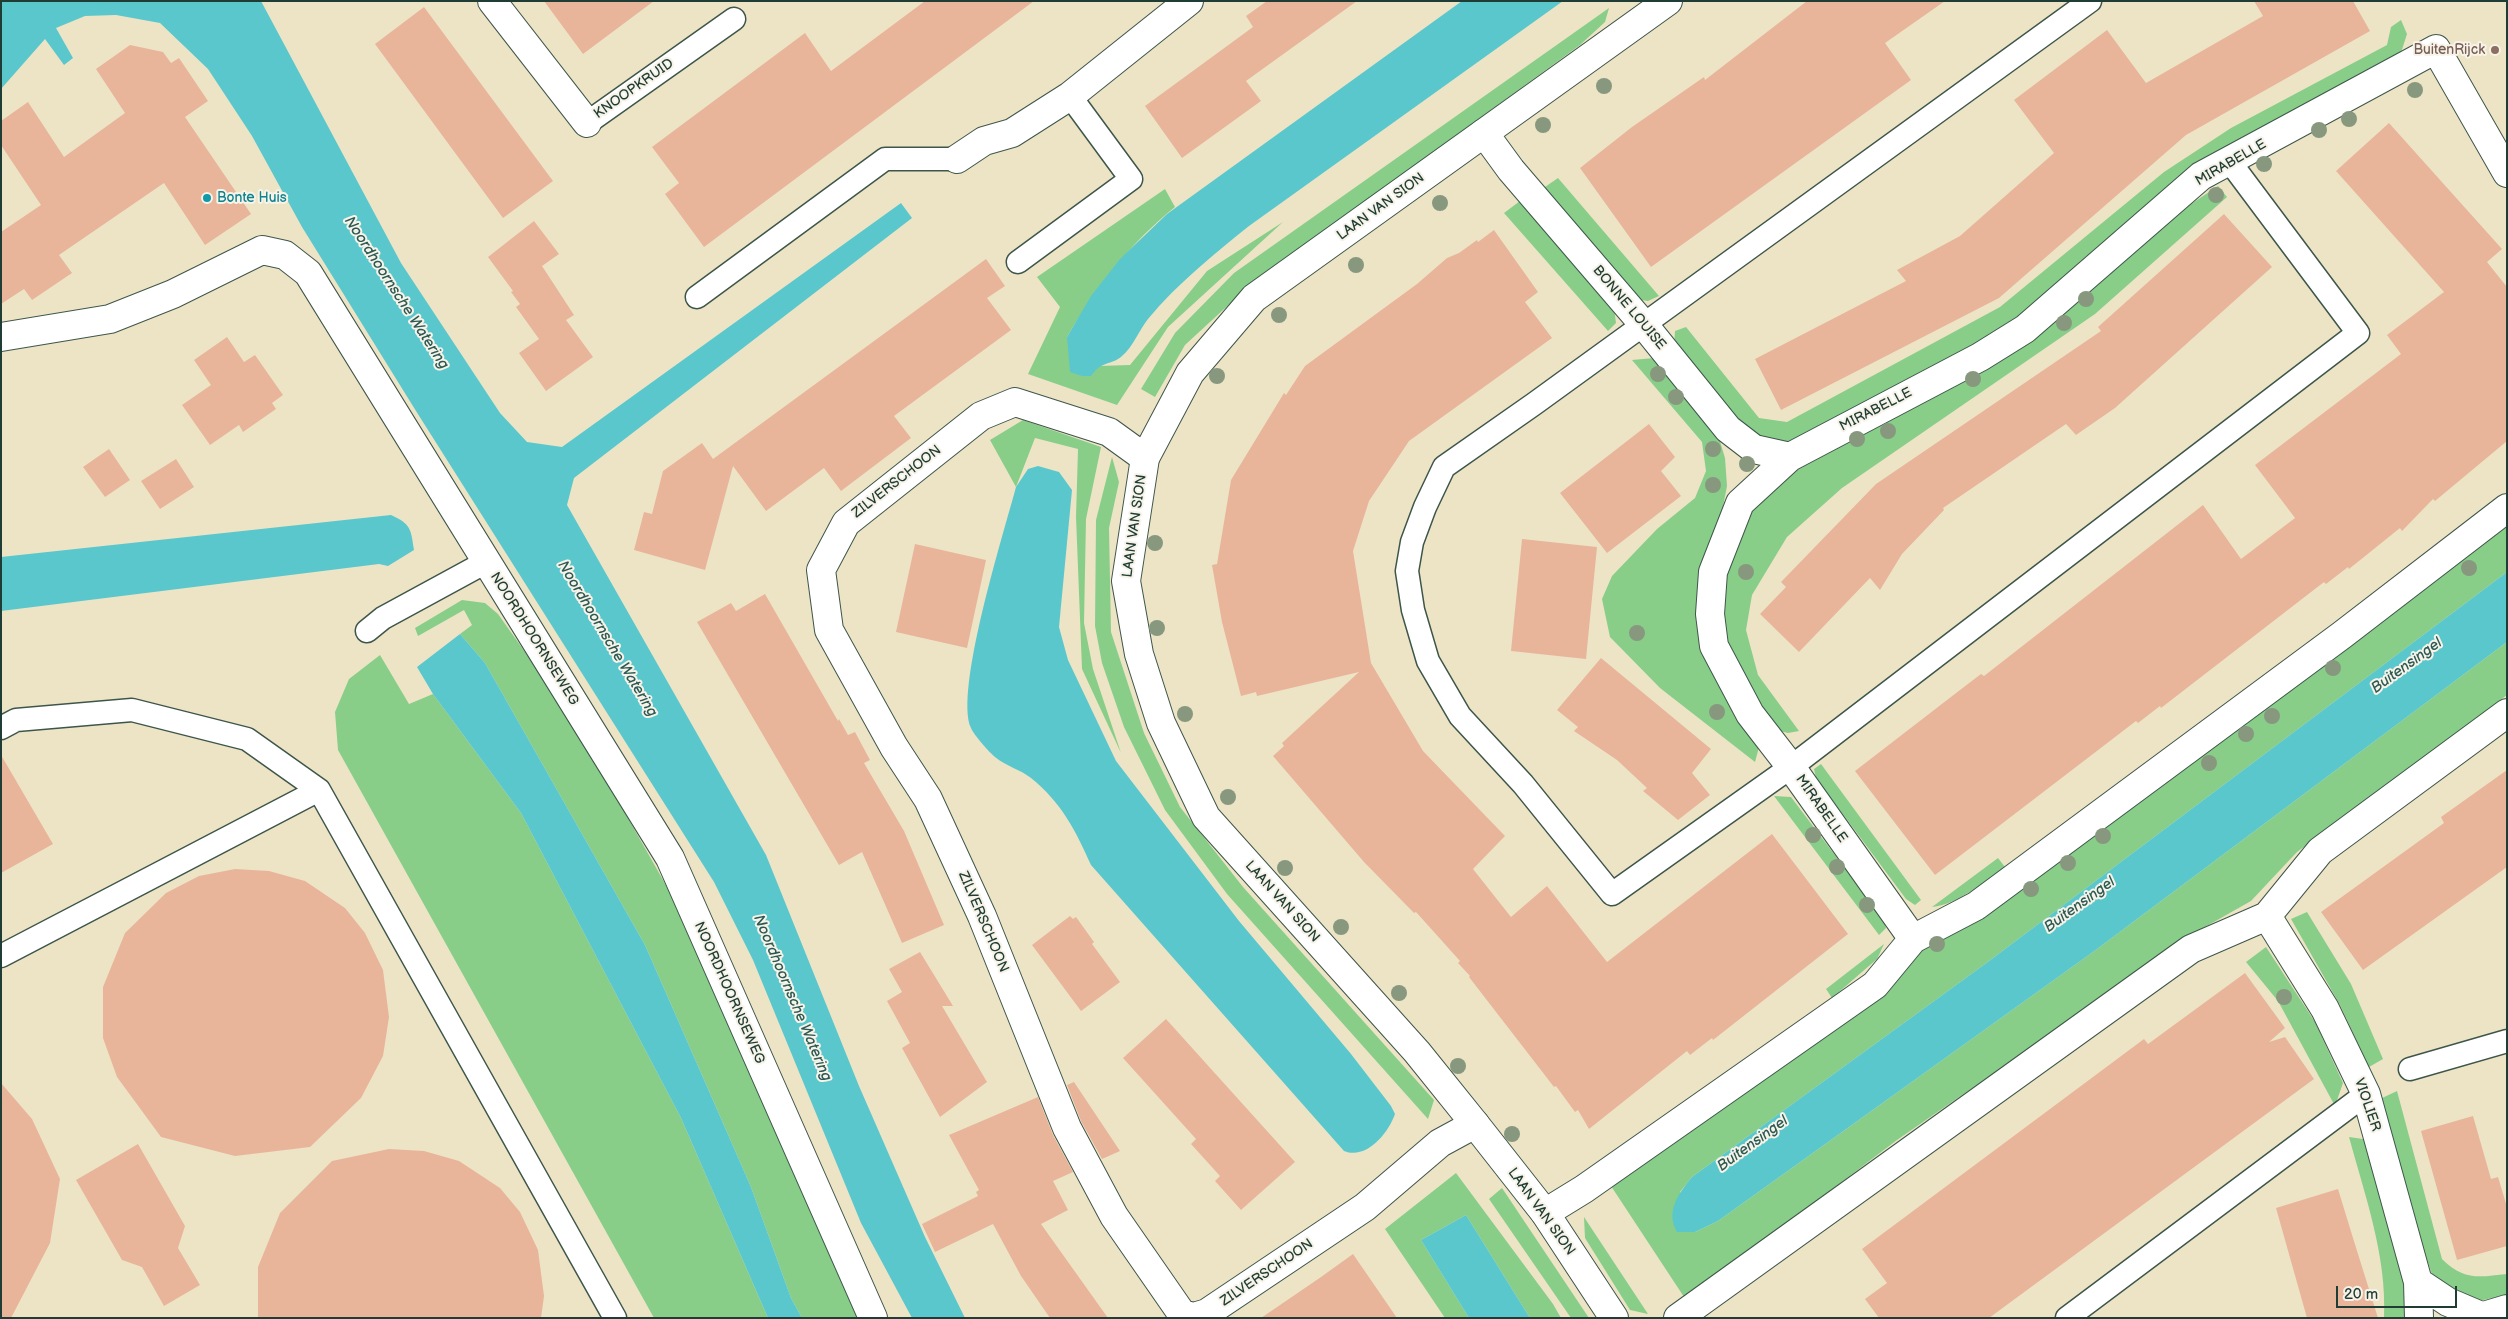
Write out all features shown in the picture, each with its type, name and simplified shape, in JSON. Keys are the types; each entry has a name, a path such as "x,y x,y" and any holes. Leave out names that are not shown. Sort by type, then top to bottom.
{"street":[{"name":"KNOOPKRUID","path":"492,1 587,123"},
{"path":"957,159 984,142 1012,133 1070,96 1190,1"},
{"name":"LAAN VAN SION","path":"1614,1318 1545,1213 1417,1052 1206,818 1161,722 1139,654 1126,581 1145,458 1190,373 1254,298 1662,3"},
{"name":"MIRABELLE","path":"1913,939 1792,767 1750,714 1714,646 1710,614 1713,572 1740,503 1790,457 1980,357 2025,329 2201,176 2436,49 2507,173"},
{"name":"BONNE LOUISE","path":"1484,133 1511,170 1644,325 1728,429 1754,449 1790,457"},
{"name":"NOORDHOORNSEWEG","path":"1,337 110,318 174,294 262,250 285,255 308,273 670,858 873,1318"},
{"name":"ZILVERSCHOON","path":"1145,458 1109,432 1016,402 981,416 846,523 821,570 828,630 894,747 928,799 982,916 1067,1128 1114,1216 1182,1314 1194,1317 1206,1313 1365,1207 1440,1143 1475,1124"},
{"path":"1545,1213 1584,1189 1874,985 1913,939 1976,906 2342,635 2507,508"},
{"path":"1678,1318 2192,949 2267,916 2320,851 2507,713"},
{"name":"VIOLIER","path":"2267,916 2325,1009 2366,1094 2418,1282 2419,1318"},
{"path":"2418,1282 2448,1302 2488,1314"}],"lane":[{"path":"2090,1 1644,325 1444,467 1425,507 1412,542 1407,571 1413,610 1428,661 1460,716 1523,784 1612,894 1792,767 2358,333 2230,162"},
{"name":"KNOOPKRUID","path":"587,123 734,19"},
{"path":"1018,262 1131,179 1070,96"},
{"path":"697,297 885,159 957,159"},
{"path":"367,631 383,618 486,562"},
{"path":"1,728 16,720 132,710 247,739 319,790 615,1318"},
{"path":"1,956 319,790"},
{"path":"2410,1069 2507,1041"},
{"path":"2067,1318 2366,1094"}],"green space":[{"path":"1609,8 1605,22 1580,45 1248,287 1185,345 1155,397 1141,389 1175,333 1234,273"},
{"path":"2401,20 2407,34 2399,59 2236,148 2004,330 1783,447 1756,443 1674,345 1675,331 1686,327 1759,418 1787,422 2000,307 2164,172 2231,128 2387,45 2391,27"},
{"path":"1558,178 1659,296 1648,301 1634,299 1542,189"},
{"path":"2218,186 2227,197 2095,314 1842,488 1787,537 1752,595 1746,630 1758,675 1799,731 1788,733 1776,730 1764,720 1726,649 1719,605 1729,556 1744,516 1773,483"},
{"path":"1165,189 1175,207 1143,236 1115,267 1067,337 1098,366 1130,365 1207,271 1283,222 1168,327 1117,405 1028,374 1060,307 1037,277"},
{"path":"1520,201 1614,308 1616,323 1608,331 1504,213"},
{"path":"1654,358 1719,438 1725,458 1727,486 1722,512 1701,577 1759,747 1755,762 1660,688 1610,637 1602,599 1612,576 1657,529 1695,498 1706,471 1702,442 1632,360"},
{"path":"1023,420 1101,447 1086,519 1084,623 1093,669 1121,753 1082,669 1076,517 1078,449 1035,438 1016,487 990,440"},
{"path":"1112,457 1119,482 1109,528 1111,632 1144,733 1180,807 1243,887 1434,1100 1428,1119 1227,894 1165,810 1124,727 1102,663 1095,626 1096,520"},
{"path":"2507,521 2507,572 1985,964 1692,1177 1680,1192 1695,1232 1718,1221 2093,952 2507,642 2507,695 2297,852 2251,901 2205,927 1897,1140 1686,1300 1611,1186 1916,953"},
{"path":"462,600 485,603 498,614 552,690 590,751 680,910 861,1318 802,1318 791,1298 751,1187 645,945 485,663 460,634 472,625 464,610 418,636 415,628"},
{"path":"380,655 409,704 433,694 521,813 681,1118 768,1318 654,1318 338,750 335,712 349,679"},
{"path":"1821,764 1921,900 1915,905 1906,899 1816,778 1814,769"},
{"path":"1774,796 1791,797 1884,920 1886,928 1879,935"},
{"path":"1998,858 2005,867 1952,902 1932,907"},
{"path":"2307,912 2351,984 2383,1059 2369,1067 2340,1005 2291,919"},
{"path":"1884,944 1877,959 1832,998 1826,989"},
{"path":"2266,947 2315,1022 2343,1083 2335,1106 2278,1001 2246,962"},
{"path":"2397,1091 2442,1259 2458,1271 2472,1276 2507,1274 2507,1295 2478,1301 2451,1292 2433,1277 2380,1099"},
{"path":"2349,1137 2370,1140 2401,1265 2407,1318 2384,1318 2382,1272 2374,1226"},
{"path":"1456,1173 1553,1304 1561,1318 1530,1318 1466,1215 1421,1240 1469,1318 1445,1318 1385,1229"},
{"path":"1502,1188 1589,1318 1571,1318 1489,1199"},
{"path":"1584,1217 1648,1314 1630,1310 1585,1238"}],"water":[{"name":"Noordhoornsche Watering","path":"1,1 261,1 401,263 500,413 527,442 562,447 901,203 912,218 574,478 567,505 766,855 859,1086 925,1237 965,1318 912,1318 861,1223 753,960 714,882 416,411 302,227 252,136 208,69 160,23 116,15 85,16 56,28 73,58 64,65 45,39 1,89"},
{"path":"1462,1 1563,1 1249,226 1171,293 1148,319 1126,352 1118,359 1103,365 1091,376 1082,376 1070,372 1067,337 1091,296 1120,259 1167,214"},
{"path":"1038,466 1059,472 1072,490 1059,627 1068,660 1116,761 1239,921 1351,1054 1391,1106 1395,1114 1392,1122 1382,1137 1368,1149 1352,1153 1344,1151 1091,865 1080,840 1067,818 1051,797 1031,778 995,757 972,731 968,709 969,681 992,573 1016,487 1028,469"},
{"path":"391,515 403,521 409,528 414,550 388,566 379,564 1,611 1,557"},
{"name":"Buitensingel","path":"2507,572 2507,642 2093,952 1718,1221 1695,1232 1677,1232 1672,1217 1673,1210 1682,1189 1692,1177 1985,964"},
{"path":"460,634 485,663 645,945 751,1187 791,1298 802,1318 768,1318 681,1118 521,813 433,694 417,667"},
{"path":"1466,1215 1530,1318 1469,1318 1421,1240"}],"building":[{"path":"544,1 654,1 583,54"},
{"path":"925,1 1034,1 704,247 665,194 679,183 652,147 805,33 831,71"},
{"path":"1267,1 1357,1 1246,81 1261,101 1182,158 1145,106 1253,27 1246,16"},
{"path":"1807,1 1945,1 1885,43 1911,80 1651,267 1580,168 1632,127 1704,77 1705,80"},
{"path":"2254,1 2353,1 2370,31 2186,135 1999,298 1781,410 1755,359 1906,281 1897,270 1960,236 2054,153 2014,100 2107,30 2146,83 2263,16"},
{"path":"424,7 553,181 503,218 375,44"},
{"path":"130,45 163,52 171,63 179,58 208,101 185,117 251,214 205,245 164,183 59,255 72,273 32,300 24,289 1,304 1,232 41,205 1,145 1,121 28,102 64,157 125,113 96,69"},
{"path":"2389,123 2502,249 2487,262 2507,287 2507,441 2435,501 2433,499 2402,531 2400,528 2349,569 2348,567 2326,584 2324,582 2161,708 2160,706 2138,723 2136,721 1935,875 1855,771 1981,674 1984,676 2203,505 2241,559 2295,518 2255,465 2401,354 2387,335 2444,292 2336,171"},
{"path":"2224,214 2272,267 2115,408 2076,435 2066,424 1943,508 1944,510 1902,554 1880,590 1870,578 1799,652 1760,614 1786,587 1781,582 1876,484 2101,331 2098,327"},
{"path":"534,221 559,254 542,266 574,315 566,320 593,357 546,391 519,353 539,339 516,307 520,304 511,292 513,291 488,257"},
{"path":"1494,230 1538,292 1525,302 1552,338 1409,441 1369,501 1353,551 1371,663 1423,751 1505,836 1473,869 1511,917 1547,886 1607,962 1772,834 1848,934 1713,1040 1712,1038 1690,1055 1687,1051 1589,1129 1578,1110 1575,1112 1556,1086 1554,1087 1470,976 1458,963 1460,961 1416,912 1414,913 1364,862 1273,756 1284,746 1282,743 1359,672 1257,696 1256,692 1241,696 1222,622 1212,565 1217,564 1231,480 1284,393 1286,395 1305,366 1417,284 1447,258 1459,253 1477,240 1478,242"},
{"path":"986,259 1005,286 987,298 1011,330 894,416 911,438 841,491 824,468 766,511 733,466 705,570 634,550 644,512 652,514 663,471 702,443 713,459"},
{"path":"227,337 244,362 255,355 283,395 272,403 276,409 243,432 239,425 210,445 182,405 211,385 194,360"},
{"path":"1649,424 1675,457 1661,471 1681,496 1607,553 1560,493"},
{"path":"109,449 130,480 105,497 83,467"},
{"path":"176,459 194,487 160,509 141,481"},
{"path":"1522,539 1597,547 1586,659 1511,651"},
{"path":"915,544 986,560 967,648 896,632"},
{"path":"765,594 838,721 839,719 848,735 855,732 870,760 864,763 904,831 944,925 902,943 862,852 839,865 697,622 731,603 736,611"},
{"path":"1601,658 1711,749 1692,773 1710,795 1678,820 1643,791 1647,788 1617,760 1574,731 1578,727 1557,710"},
{"path":"1,755 53,844 1,873"},
{"path":"2507,770 2507,867 2363,970 2321,912 2444,823 2441,817"},
{"path":"235,869 269,871 305,881 345,908 365,933 383,970 389,1017 383,1056 361,1098 310,1147 235,1156 161,1137 117,1077 103,1038 103,987 125,933 166,893 199,876"},
{"path":"1070,916 1073,919 1076,917 1094,942 1092,944 1120,982 1081,1011 1032,945"},
{"path":"920,952 953,1006 942,1006 987,1082 940,1117 902,1048 910,1043 887,1001 902,992 889,969"},
{"path":"2245,973 2285,1028 2269,1042 2285,1037 2314,1079 1989,1318 1879,1318 1865,1299 1887,1283 1862,1249 2144,1039 2148,1044"},
{"path":"1166,1019 1295,1162 1241,1210 1215,1181 1220,1176 1191,1144 1196,1139 1123,1058"},
{"path":"1074,1082 1120,1151 1102,1159 1081,1121 1067,1085"},
{"path":"1,1083 32,1119 60,1179 50,1243 11,1318 1,1318"},
{"path":"1038,1097 1053,1135 1073,1172 1053,1181 1068,1210 1041,1224 1108,1318 1050,1318 1021,1276 993,1224 935,1252 922,1224 978,1196 976,1192 979,1190 949,1135"},
{"path":"2473,1116 2491,1179 2498,1177 2507,1207 2507,1246 2457,1260 2421,1131"},
{"path":"138,1144 185,1226 178,1248 200,1285 164,1306 142,1267 122,1260 76,1180"},
{"path":"389,1149 424,1151 459,1161 500,1188 520,1212 538,1250 544,1296 541,1318 258,1318 258,1267 280,1213 332,1161"},
{"path":"2338,1189 2378,1318 2307,1318 2276,1208"},
{"path":"1353,1254 1397,1318 1261,1318 1321,1277"}],"place":[{"name":"BuitenRijck","path":"2495,50"},
{"name":"Bonte Huis","path":"207,198"}]}
